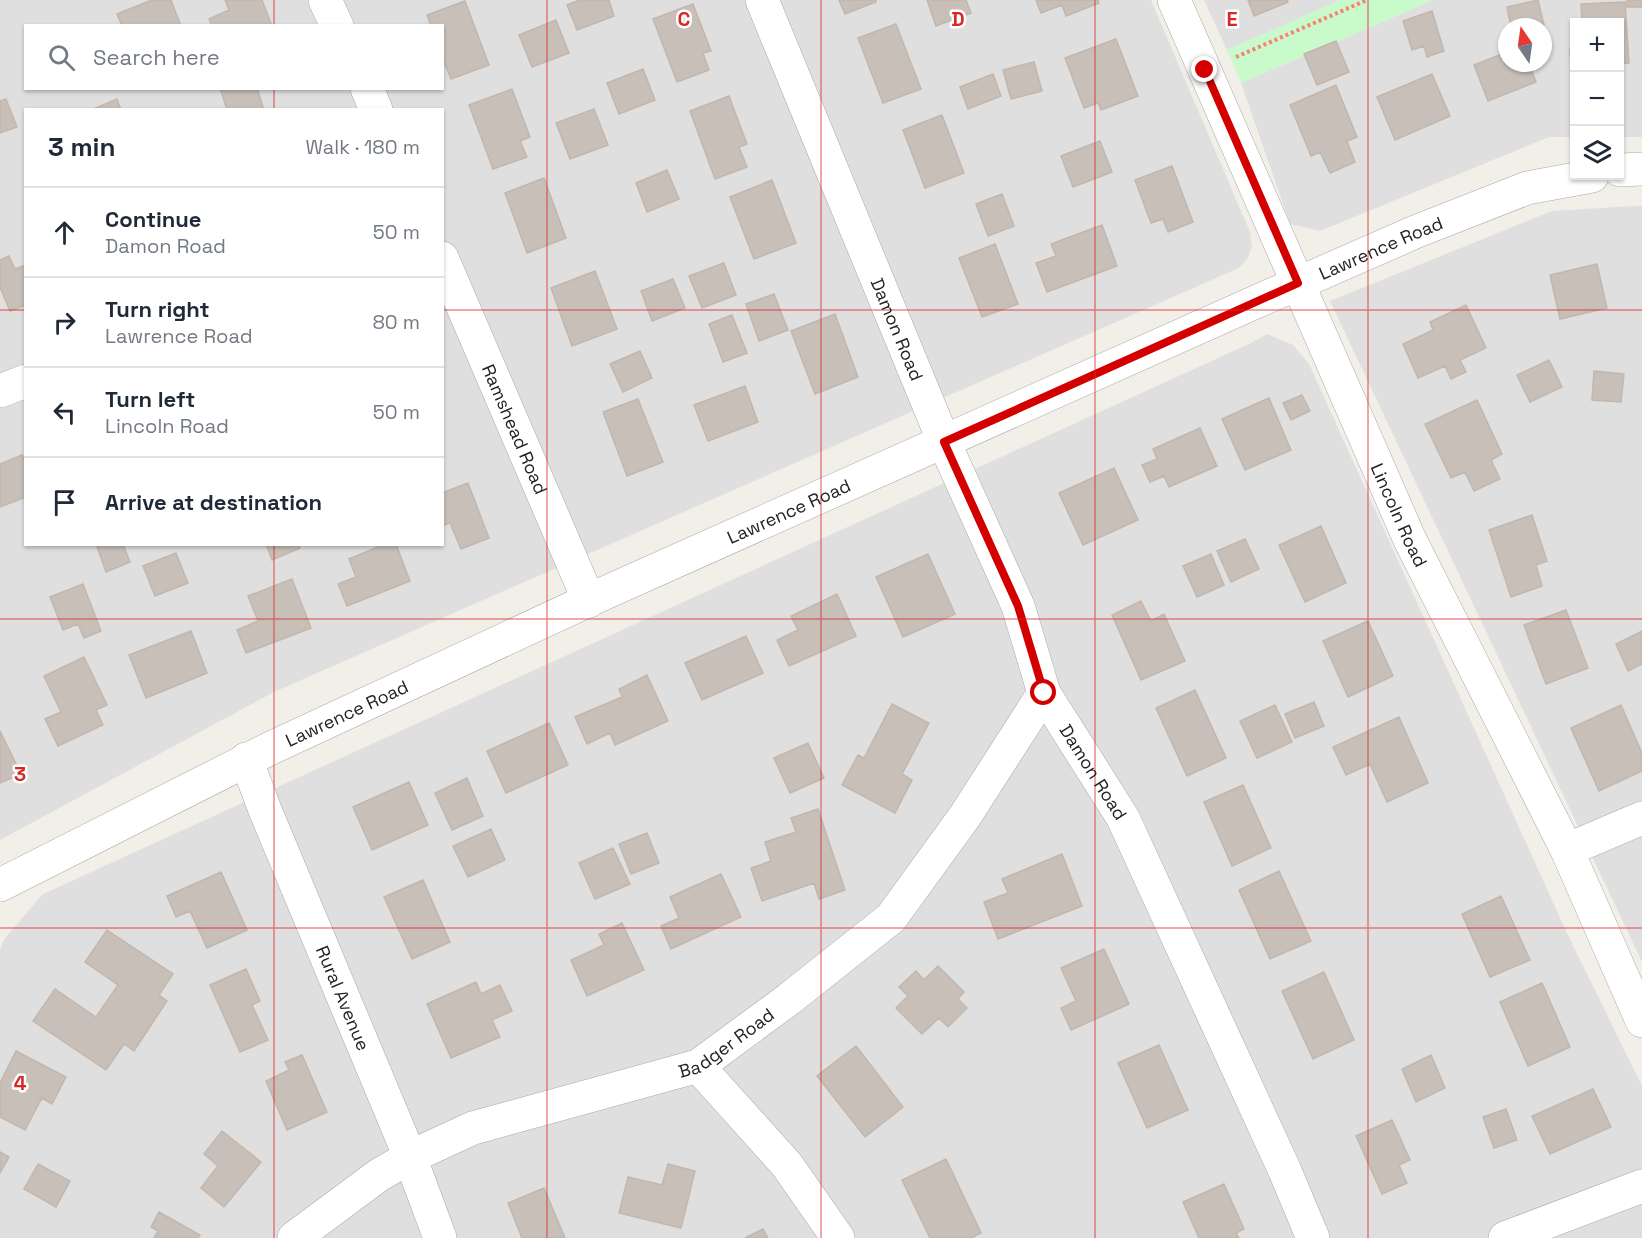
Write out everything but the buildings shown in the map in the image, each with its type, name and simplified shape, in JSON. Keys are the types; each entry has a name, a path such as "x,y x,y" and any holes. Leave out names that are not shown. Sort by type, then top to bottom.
{"street":[{"path":"325,0 336,24"},
{"name":"Damon Road","path":"762,0 944,442 1018,606 1044,693 1123,818 1261,1118 1313,1238"},
{"name":"Lincoln Road","path":"1174,0 1410,540 1567,850 1642,1021"},
{"path":"368,90 375,108"},
{"path":"1624,171 1642,170"},
{"name":"Lawrence Road","path":"0,885 246,759 589,601 1415,232 1527,188 1570,180"},
{"name":"Ramshead Road","path":"444,263 589,601"},
{"path":"0,391 24,382"},
{"name":"Badger Road","path":"294,1238 379,1175 410,1157 473,1128 698,1066 789,999 891,918 965,816 1044,693"},
{"name":"Rural Avenue","path":"246,759 265,810 410,1157 440,1238"},
{"path":"1567,850 1642,819"},
{"path":"698,1066 787,1165 838,1238"},
{"path":"1505,1238 1642,1186"}],"path":[{"path":"1205,70 1367,0"}],"shaded area":[{"path":"0,0 1151,0 1250,232 1252,247 1247,259 1239,268 274,692 0,840"},
{"path":"1204,0 1341,0 1227,50"},
{"path":"1433,0 1642,0 1642,137 1624,137 1624,18 1570,18 1570,137 1549,137 1320,231 1290,224 1241,83"},
{"path":"1642,206 1642,962 1330,301 1552,211"},
{"path":"1267,334 1293,345 1309,364 1566,931 1642,1086 1642,1238 0,1238 0,949 5,938 43,894"}],"green space":[{"path":"1341,0 1433,0 1241,83 1227,50"}],"route":[{"path":"1044,693 1018,606 944,442 1298,283 1205,70"}]}
